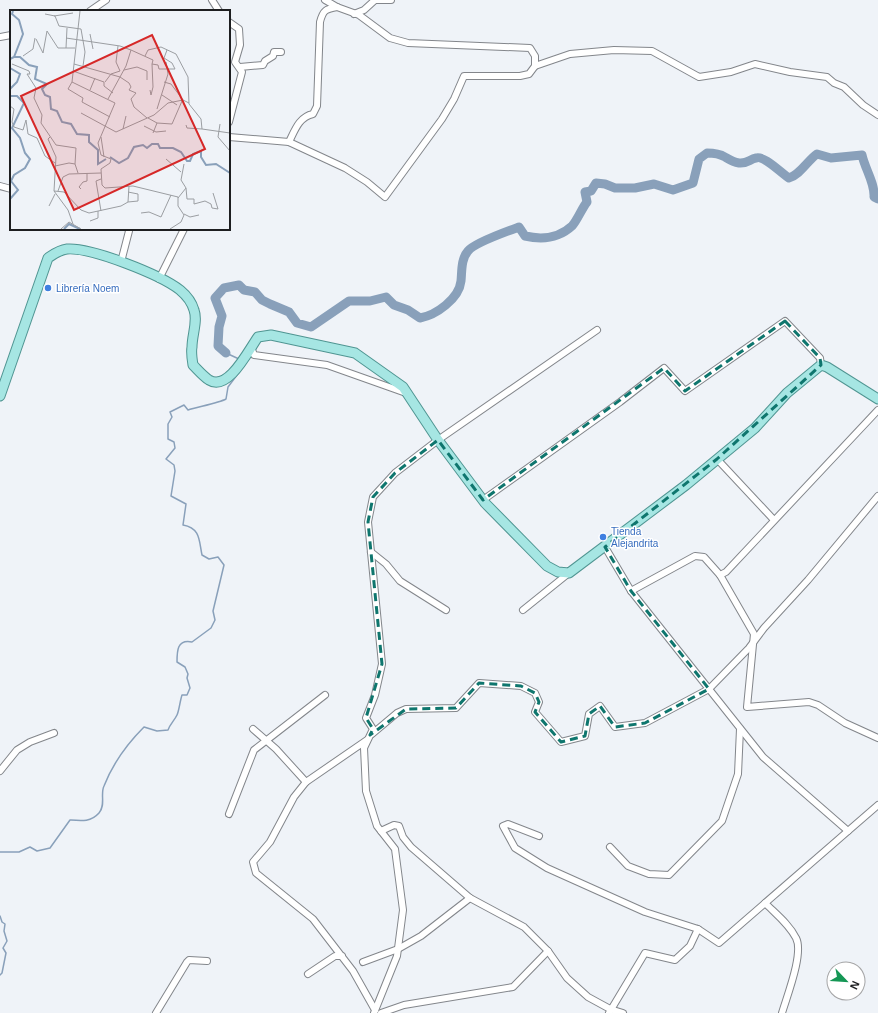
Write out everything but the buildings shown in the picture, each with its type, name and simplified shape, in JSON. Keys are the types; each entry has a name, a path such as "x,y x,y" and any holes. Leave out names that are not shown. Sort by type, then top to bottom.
{"main road":[{"path":"0,396 48,258 56,252 65,249 75,249 121,262 180,290 188,298 194,311 195,320 192,348 193,365 208,380 216,383 224,382 231,375 258,337 270,334 355,353 403,387 438,440 483,500 547,566 558,572 569,573 686,485 754,428 787,393 821,365 827,367 878,399"}],"street":[{"path":"91,10 106,0"},
{"path":"212,0 218,10"},
{"path":"325,0 337,7 358,15 390,38 408,43 530,48 535,56 535,66"},
{"path":"354,14 364,10 375,0 391,0"},
{"path":"289,142 298,124 305,116 313,114 317,106 320,22 322,13 326,9 337,7"},
{"path":"230,23 240,29 240,46 235,62 240,67 242,72 230,118"},
{"path":"0,37 10,35"},
{"path":"230,137 289,142 345,168 367,182 385,198 442,119 454,99 464,76 520,76 529,74 535,66 570,54 614,50 652,51 699,77 731,72 754,64 827,77 834,83 844,87 863,105 878,115"},
{"path":"240,67 263,65 273,56 274,52 282,52"},
{"path":"0,186 10,189"},
{"path":"121,262 128,230"},
{"path":"159,279 184,230"},
{"path":"483,500 620,402 664,368 685,391 785,321 820,358 821,365"},
{"path":"376,1012 397,956 403,910 395,848 377,826 366,791 364,748 373,729 366,718 375,695 382,664 368,522 373,497 395,473 438,440 597,330"},
{"path":"249,350 254,355 327,365 407,393"},
{"path":"720,575 726,572 878,410"},
{"path":"717,459 774,520"},
{"path":"376,1012 353,971 312,919 256,873 253,862 270,842 294,798 306,782 369,737 397,713 406,709 456,708 479,684 521,686 535,693 539,702 535,712 561,742 585,736 589,714 600,706 615,727 645,723 709,689 754,642 878,496"},
{"path":"604,547 631,591 763,757 848,831"},
{"path":"371,552 386,564 400,581 446,610"},
{"path":"631,591 695,556 704,557 720,575 754,634 747,707 809,702 818,705 846,723 878,738"},
{"path":"523,610 569,573"},
{"path":"229,814 254,750 325,695"},
{"path":"253,729 266,740 306,782"},
{"path":"610,847 628,866 649,874 669,875 722,821 738,774 740,729"},
{"path":"0,771 17,750 30,742 54,733"},
{"path":"539,836 508,824 503,826 515,848 547,868 645,912 698,929 719,943 878,805"},
{"path":"381,831 394,825 399,826 403,838 411,847 470,898 524,927 548,951 567,978 588,997 610,1011 623,1013"},
{"path":"363,962 398,949 421,936 470,898"},
{"path":"765,903 790,929 797,940 798,961 782,1013"},
{"path":"610,1011 645,953 675,960 690,946 698,929"},
{"path":"376,1012 404,1005 513,987 548,951"},
{"path":"308,974 335,956 342,956"},
{"path":"156,1013 187,962 189,960 206,961"}],"highlighted area":[{"path":"785,321 820,358 821,365 717,459 605,547 631,591 709,689 645,723 615,727 600,706 589,714 585,736 561,742 535,712 539,702 535,693 521,686 479,683 456,708 406,709 370,735 373,729 366,718 382,664 368,522 373,497 395,473 438,440 483,500 664,368 685,391"}],"waterway":[{"path":"226,353 218,346 219,327 222,316 215,298 224,288 239,285 244,290 255,292 262,300 289,312 297,323 311,327 349,301 370,301 386,297 394,305 408,310 420,318 439,310 456,294 461,281 464,258 468,251 477,244 519,227 525,236 538,238 550,237 562,233 574,224 587,202 585,192 591,191 596,183 605,184 615,188 635,188 654,184 673,190 693,183 699,159 707,153 721,155 739,163 744,163 759,158 764,159 789,178 797,174 817,154 831,158 862,155 873,186 874,197 878,199"},
{"path":"226,353 239,359"},
{"path":"0,852 19,852 30,847 37,851 50,848 70,820 86,820 96,816 102,807 103,789 116,762 126,747 144,727 157,731 168,730 178,713 182,695 187,695 190,688 187,678 188,674 185,667 177,662 178,650 183,642 192,642 211,628 215,620 213,611 224,565 218,557 209,559 202,555 196,532 193,529 183,525 186,504 171,496 175,471 174,465 166,459 175,448 174,442 168,439 168,424 172,417 170,412 184,405 188,410 226,399 228,387 240,371"},
{"path":"0,916 2,922 5,924 4,931 7,941 3,948 6,953 2,973 0,975"}],"place":[{"name":"Librería Noem","path":"48,288"},
{"name":"Tienda Alejandrita","path":"603,537"}]}
